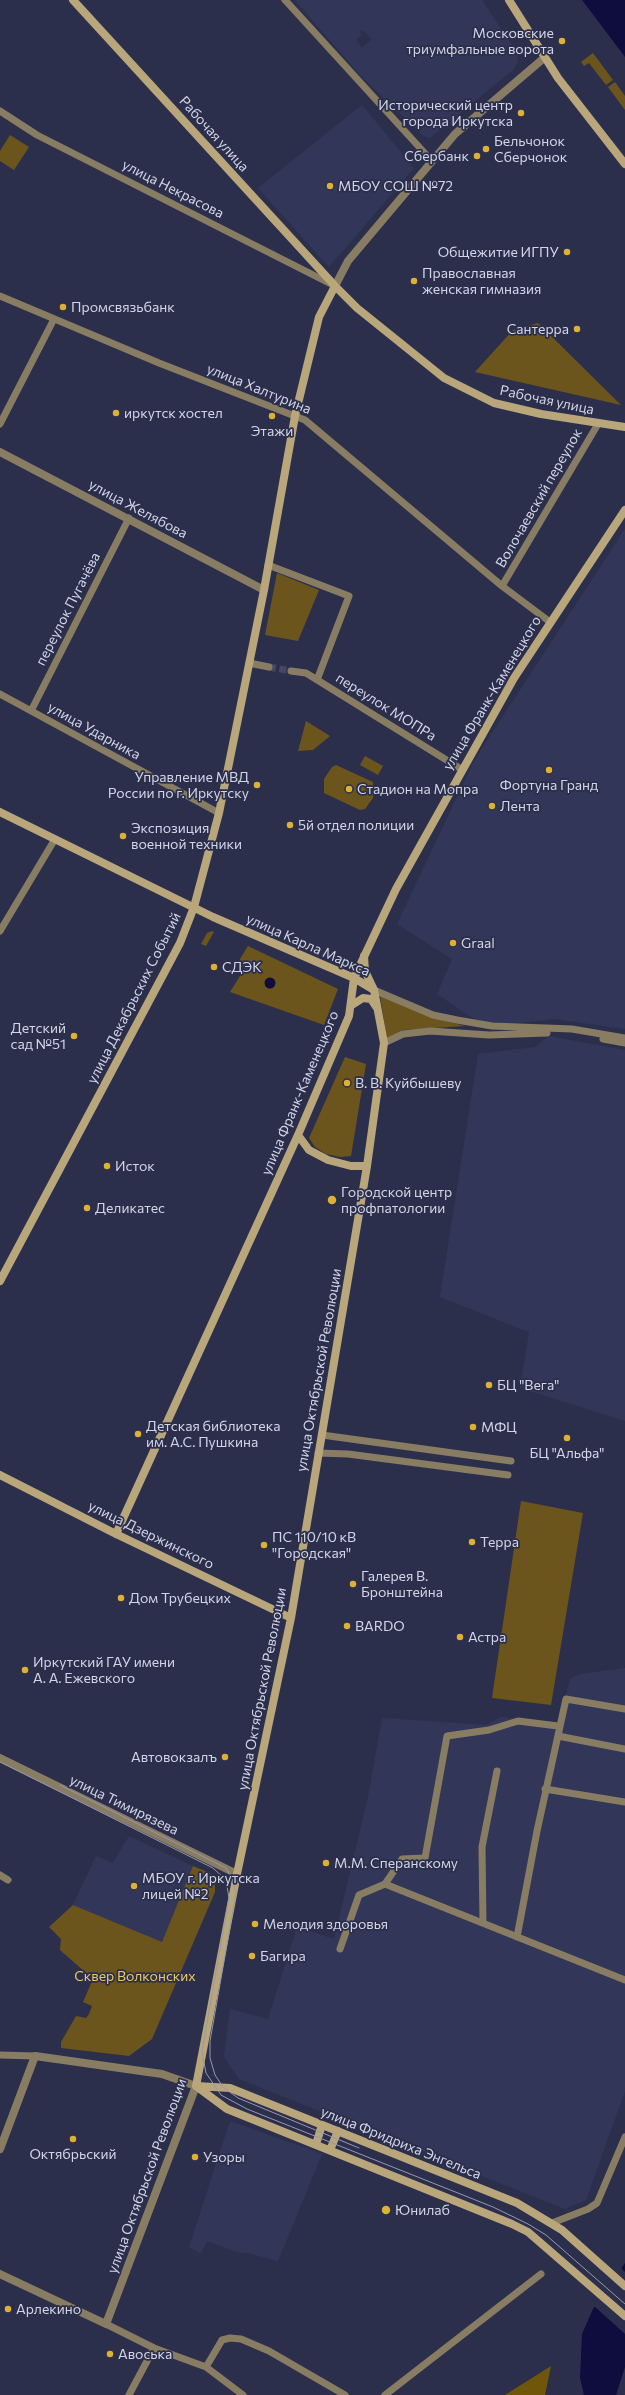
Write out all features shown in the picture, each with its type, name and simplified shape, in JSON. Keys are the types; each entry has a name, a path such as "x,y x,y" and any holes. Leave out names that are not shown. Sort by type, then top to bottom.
{"main road":[{"name":"Рабочая улица","path":"73,0 335,286 411,353 456,386 494,403 541,414 625,427"},
{"path":"509,0 544,58 625,164"},
{"path":"264,590 295,416 320,317 335,286"},
{"name":"улица Франк-Каменецкого","path":"116,1534 298,1135 343,1030 352,1005 354,978 396,889 461,770 514,678 625,510"},
{"name":"улица Декабрьских Событий","path":"0,1281 180,943 194,907 219,814 264,590"},
{"name":"улица Карла Маркса","path":"0,812 194,907 354,978 374,990"},
{"name":"улица Октябрьской Революции","path":"196,2086 237,1874 290,1618 367,1166 384,1044 374,990 365,971 364,956"},
{"path":"352,1005 363,998 371,999 378,1008"},
{"path":"298,1135 309,1150 328,1160 351,1166 367,1166"},
{"name":"улица Дзержинского","path":"0,1475 116,1534 290,1618"},
{"name":"улица Фридриха Энгельса","path":"196,2086 230,2088 516,2203 552,2223 585,2249 625,2286"},
{"name":"улица Фридриха Энгельса","path":"196,2086 227,2108 512,2224 528,2232 625,2316"},
{"path":"316,2144 322,2125"},
{"path":"330,2150 338,2131"}],"street":[{"path":"285,0 431,160"},
{"path":"335,286 348,261 431,160 455,134 544,58"},
{"name":"улица Некрасова","path":"0,111 37,135 335,286"},
{"name":"улица Халтурина","path":"0,296 159,363 295,416 315,427 502,586 550,622"},
{"path":"0,424 54,319"},
{"name":"Волочаевский переулок","path":"502,586 598,424"},
{"name":"улица Желябова","path":"0,452 129,518 264,590"},
{"name":"переулок Пугачёва","path":"31,711 129,518"},
{"name":"переулок МОПРа","path":"268,565 349,596 317,680"},
{"path":"249,664 269,667"},
{"name":"переулок МОПРа","path":"291,671 306,673 461,770"},
{"name":"улица Ударника","path":"0,694 219,814"},
{"path":"0,931 55,839"},
{"name":"улица Карла Маркса","path":"374,990 424,1011 457,1020 492,1026 572,1029 625,1038"},
{"path":"384,1044 403,1034 430,1032 489,1035 522,1032 561,1033 625,1043"},
{"path":"322,1434 511,1461"},
{"path":"318,1453 348,1454 508,1475"},
{"path":"517,1937 545,1789 566,1699 625,1709"},
{"path":"340,1949 359,1895 385,1884 402,1859 425,1858 447,1736 489,1730 518,1721 558,1726"},
{"path":"558,1736 625,1749"},
{"name":"улица Тимирязева","path":"0,1758 237,1874"},
{"path":"483,1924 482,1847 497,1771"},
{"path":"545,1789 625,1802"},
{"path":"0,1875 8,1880"},
{"path":"385,1884 625,1980"},
{"name":"улица Фридриха Энгельса","path":"0,2055 35,2056 162,2074 196,2086"},
{"path":"0,2149 35,2056"},
{"name":"улица Октябрьской Революции","path":"106,2324 196,2086"},
{"path":"552,2223 588,2209 597,2203 625,2138"},
{"path":"0,2274 154,2348 206,2367 243,2395"},
{"path":"385,2395 542,2274"},
{"path":"206,2367 222,2340 230,2338 241,2339 269,2351 345,2395"},
{"path":"129,2395 154,2348"}],"shaded area":[{"path":"295,0 482,0 516,51 518,61 514,69 430,138 423,136 359,74","holes":["362,30 372,39 362,48 356,40 362,35 360,32"]},
{"path":"582,0 625,0 625,57 622,53"},
{"name":"МБОУ СОШ №72","path":"362,105 414,168 329,267 258,188"},
{"path":"625,529 625,1029 554,1019 492,1026 471,1017 437,994 452,959 397,924 475,759"},
{"path":"270,977 274,979 276,983 274,987 270,989 266,987 264,983 266,979"},
{"path":"548,1036 625,1050 625,1421 520,1388 529,1332 440,1297 478,1054 536,1047"},
{"path":"625,1668 625,2091 586,2200 565,2209 239,2079 224,2057 230,2009 268,2019 297,1927 334,1939 368,1797 382,1718 486,1725 501,1717 558,1723 570,1679 580,1674"},
{"name":"МБОУ г. Иркутска лицей №2","path":"129,1836 193,1866 162,1942 73,1905 96,1856 113,1863"},
{"path":"230,2121 322,2154 278,2261 248,2253 240,2253 207,2241 201,2253 189,2247"},
{"path":"625,2263 625,2367 616,2395 584,2395 580,2378 582,2334 593,2309"},
{"path":"551,2366 545,2395 505,2395"}],"green space":[{"path":"593,53 613,80 606,85 589,63 584,66 581,62"},
{"path":"615,82 625,96 625,110 608,87"},
{"path":"10,135 29,147 14,170 0,161 0,151"},
{"path":"538,323 621,405 475,372 513,330"},
{"path":"277,573 319,590 298,641 265,635"},
{"path":"306,721 330,736 313,750 298,751"},
{"path":"365,756 383,766 378,775 360,765"},
{"name":"Стадион на Мопра","path":"336,765 373,782 373,798 365,809 360,810 324,793 324,779 332,767"},
{"path":"212,931 214,932 206,946 201,944 207,933"},
{"path":"248,946 338,989 324,1025 230,992 245,968 237,964"},
{"path":"380,996 442,1020 465,1026 403,1030 387,1039"},
{"path":"345,1057 366,1064 351,1156 340,1157 326,1154 315,1147 309,1138"},
{"path":"521,1501 583,1513 551,1705 492,1698"},
{"name":"Сквер Волконских","path":"193,1866 210,1873 215,1883 215,1892 152,2039 129,2056 61,2048 61,2042 76,2016 86,2018 89,2014 92,2006 83,2002 93,1979 60,1950 61,1939 49,1927 73,1905 162,1942"}],"pier":[{"path":"620,2267 625,2272 625,2334 593,2305"}],"tunnel":[{"path":"269,667 291,671"}],"tram line":[{"path":"0,1762 213,1868 226,1880 229,1898 202,2051 206,2073 221,2095 247,2109 493,2207 528,2224 546,2235 625,2304"},
{"path":"60,1785 226,1868 232,1879 236,1893 210,2041 210,2058 215,2075 223,2087 238,2098 359,2148"}],"place":[{"name":"Московские триумфальные ворота","path":"562,41"},
{"name":"Исторический центр города Иркутска","path":"521,113"},
{"name":"Бельчонок Сберчонок","path":"486,149"},
{"name":"Сбербанк","path":"477,156"},
{"name":"МБОУ СОШ №72","path":"330,186"},
{"name":"Общежитие ИГПУ","path":"567,252"},
{"name":"Православная женская гимназия","path":"414,281"},
{"name":"Промсвязьбанк","path":"63,307"},
{"name":"Сантерра","path":"577,329"},
{"name":"иркутск хостел","path":"116,413"},
{"name":"Этажи","path":"272,416"},
{"name":"Фортуна Гранд","path":"549,770"},
{"name":"Управление МВД России по г. Иркутску","path":"257,785"},
{"name":"Стадион на Мопра","path":"349,789"},
{"name":"Лента","path":"492,806"},
{"name":"5й отдел полиции","path":"290,825"},
{"name":"Экспозиция военной техники","path":"123,836"},
{"name":"Graal","path":"453,943"},
{"name":"СДЭК","path":"214,967"},
{"name":"Детский сад №51","path":"74,1036"},
{"name":"В. В. Куйбышеву","path":"347,1083"},
{"name":"Исток","path":"107,1166"},
{"name":"Городской центр профпатологии","path":"332,1200"},
{"name":"Деликатес","path":"87,1208"},
{"name":"БЦ \"Вега\"","path":"489,1385"},
{"name":"МФЦ","path":"473,1427"},
{"name":"Детская библиотека им. А.С. Пушкина","path":"138,1434"},
{"name":"БЦ \"Альфа\"","path":"567,1438"},
{"name":"Терра","path":"472,1542"},
{"name":"ПС 110/10 кВ \"Городская\"","path":"264,1545"},
{"name":"Галерея В. Бронштейна","path":"353,1584"},
{"name":"Дом Трубецких","path":"121,1598"},
{"name":"BARDO","path":"347,1626"},
{"name":"Астра","path":"460,1637"},
{"name":"Иркутский ГАУ имени А. А. Ежевского","path":"25,1670"},
{"name":"Автовокзалъ","path":"225,1757"},
{"name":"М.М. Сперанскому","path":"326,1863"},
{"name":"МБОУ г. Иркутска лицей №2","path":"134,1886"},
{"name":"Мелодия здоровья","path":"255,1924"},
{"name":"Багира","path":"252,1956"},
{"name":"Октябрьский","path":"73,2139"},
{"name":"Узоры","path":"195,2157"},
{"name":"Юнилаб","path":"386,2210"},
{"name":"Арлекино","path":"8,2309"},
{"name":"Авоська","path":"110,2354"}]}
